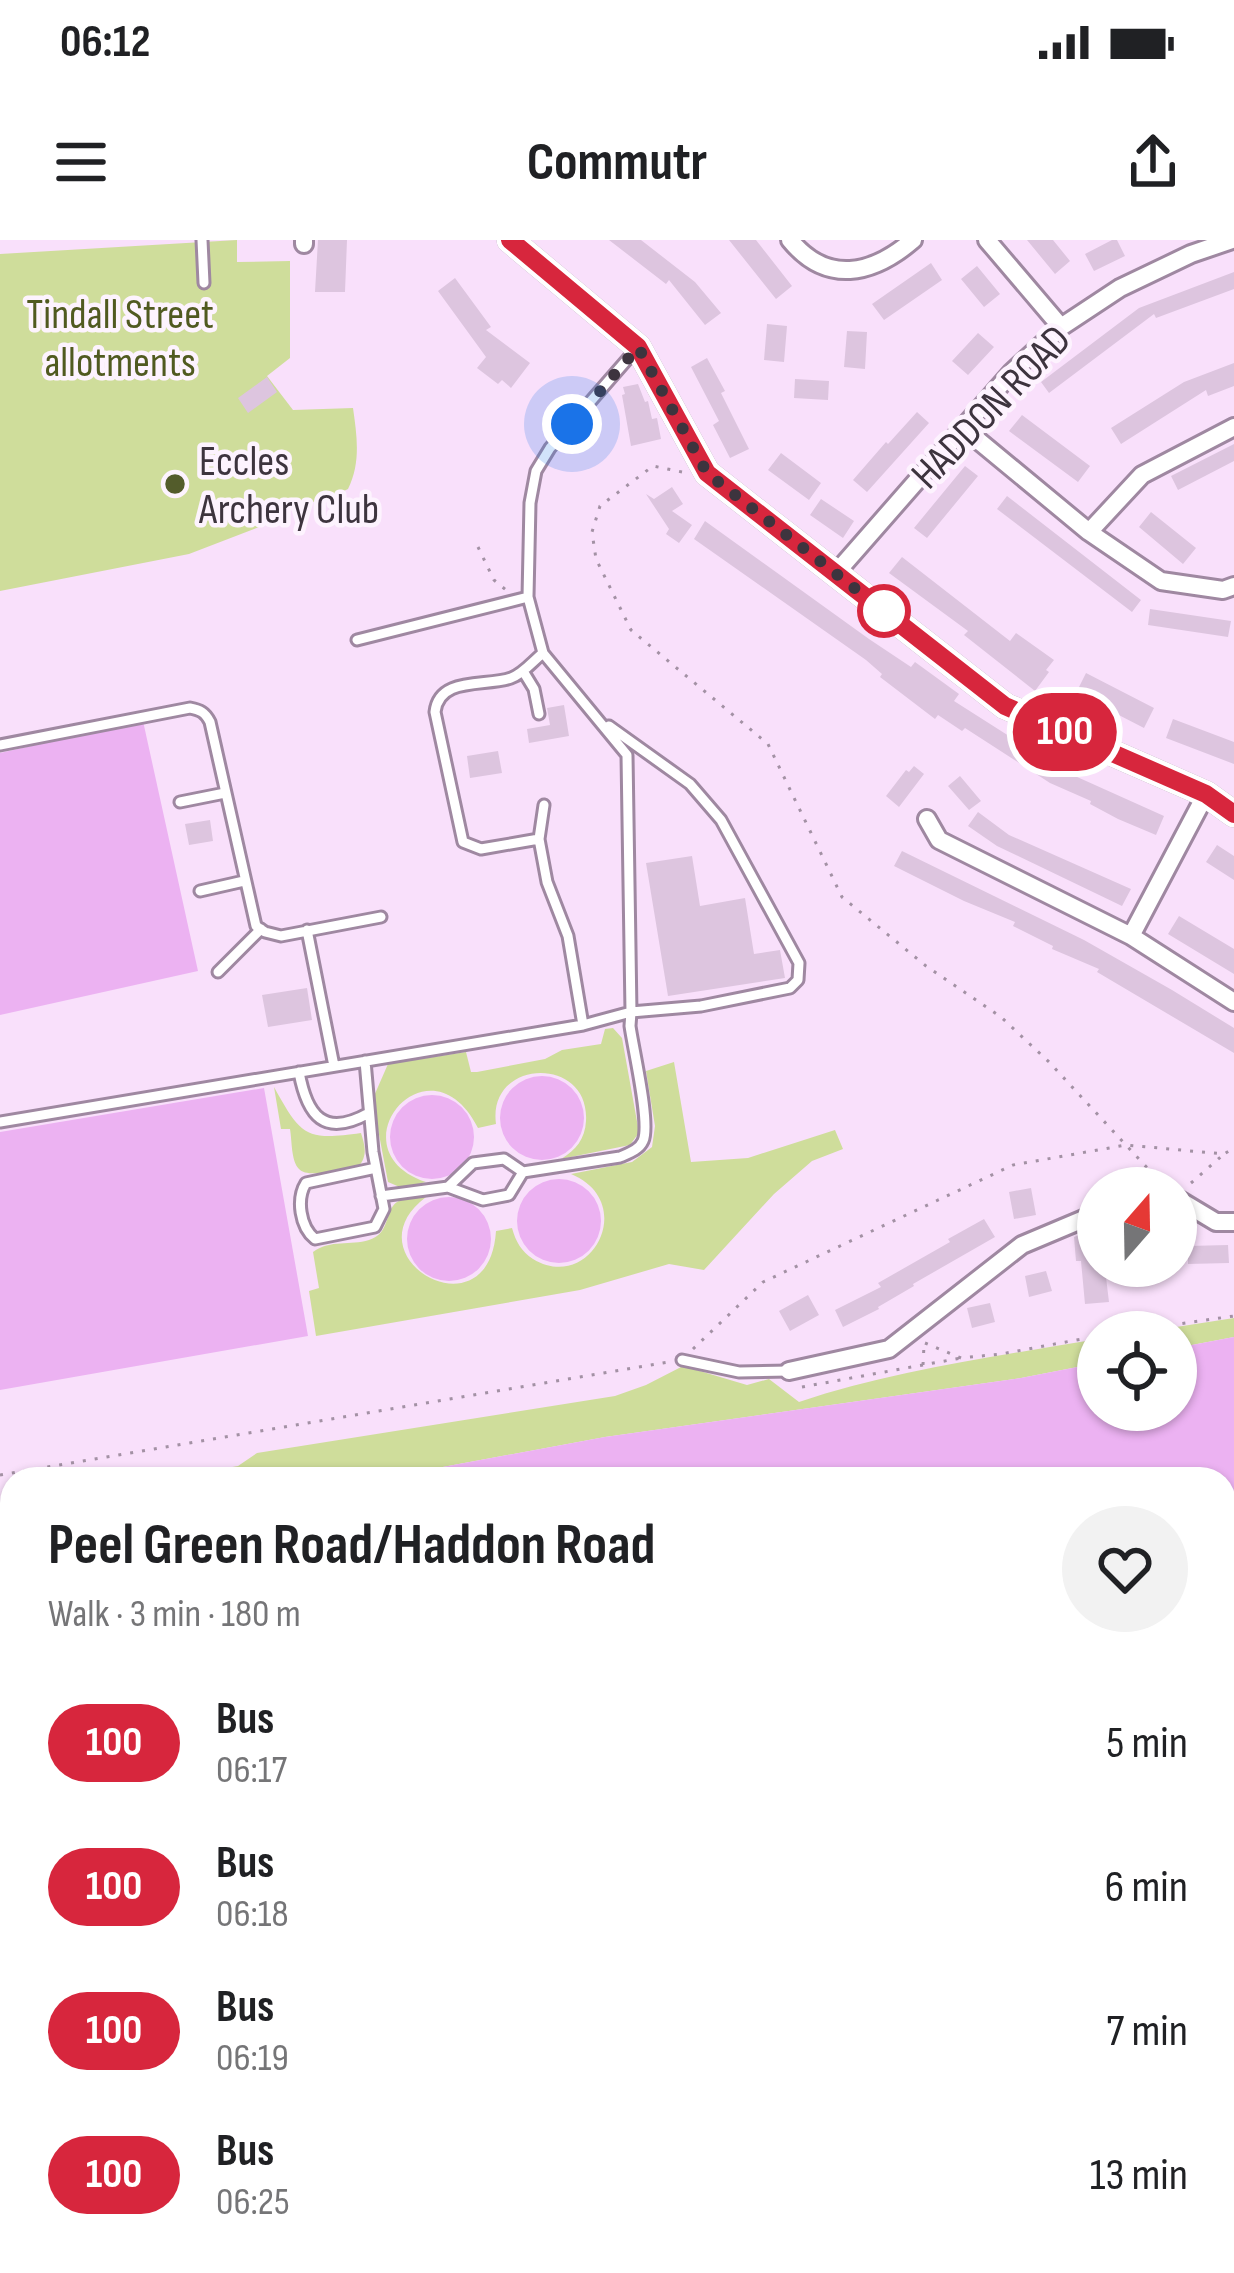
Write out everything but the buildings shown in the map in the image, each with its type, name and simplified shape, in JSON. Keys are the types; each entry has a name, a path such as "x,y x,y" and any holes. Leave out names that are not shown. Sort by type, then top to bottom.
{"street":[{"path":"510,240 638,347 707,473 1005,706 1206,794 1234,814"},
{"path":"790,240 802,254 826,268 846,271 895,255 913,240"},
{"path":"988,240 1061,327"},
{"name":"HADDON ROAD","path":"836,574 1012,372 1061,327 1190,247 1232,240"},
{"path":"962,427 1089,532 1161,581 1223,590 1234,586"},
{"path":"1089,532 1142,476 1234,427"},
{"path":"1131,936 1206,794"},
{"path":"927,819 939,840 1131,936 1234,1001"},
{"path":"1197,1211 1216,1222 1234,1222"},
{"path":"790,1380 889,1349 1022,1245 1077,1222"}],"lane":[{"path":"202,240 204,283"},
{"path":"448,1187 473,1163 504,1159 524,1172 620,1157 642,1144 646,1127 630,1026 628,755 543,653 528,596 530,503 536,472 550,448 638,347"},
{"path":"357,640 528,596"},
{"path":"539,839 481,849 463,842 435,712 436,701 444,692 511,678 543,653"},
{"path":"524,671 534,689 538,714"},
{"path":"0,746 190,708 200,710 211,722 256,926 281,936 381,917"},
{"path":"0,1122 583,1025 631,1012 700,1006 795,986 799,963 721,820 690,784 595,716"},
{"path":"180,802 225,793"},
{"path":"544,805 539,839 547,882 568,935 583,1025"},
{"path":"709,833 721,820"},
{"path":"735,874 746,865"},
{"path":"200,891 244,881"},
{"path":"218,972 261,929"},
{"path":"307,930 334,1066"},
{"path":"365,1061 368,1113 384,1209 375,1227 315,1239 305,1229 299,1196 306,1183 376,1168"},
{"path":"299,1072 310,1111 320,1119 346,1124 368,1113"},
{"path":"381,1196 448,1187 483,1200 509,1196 524,1172"},
{"path":"682,1360 790,1380"}],"path":[{"path":"707,473 653,466 600,506 592,532 596,559 631,630 768,744 842,897 926,966 1001,1017 1146,1167"},
{"path":"478,547 494,580 515,600"},
{"path":"47,1467 682,1360 763,1282 1013,1165 1126,1145 1224,1154"},
{"path":"1197,1178 1234,1148"},
{"path":"1197,1321 1234,1316"},
{"path":"790,1380 1077,1340"},
{"path":"923,1365 924,1343 961,1358"}],"green space":[{"name":"Tindall Street allotments","path":"237,240 237,262 290,261 290,358 267,376 293,410 353,408 356,459 348,489 289,507 259,527 189,554 0,591 0,254"},
{"path":"613,1028 622,1038 638,1127 630,1145 561,1159 584,1133 583,1099 572,1084 539,1073 507,1086 497,1102 496,1124 478,1128 458,1101 436,1091 415,1094 398,1107 388,1125 387,1146 399,1167 426,1182 402,1188 388,1182 374,1096 388,1064 466,1052 471,1072 477,1072 601,1044 605,1029"},
{"path":"674,1062 691,1162 748,1158 835,1130 843,1149 812,1161 774,1194 704,1270 669,1264 580,1290 316,1336 309,1291 319,1288 313,1252 376,1237 393,1206 403,1199 426,1197 406,1220 402,1243 411,1263 428,1277 450,1284 471,1280 488,1263 496,1231 512,1228 525,1253 554,1267 588,1255 604,1222 602,1204 591,1187 571,1174 632,1162 652,1147 655,1126 646,1071"},
{"path":"274,1087 291,1116 307,1131 328,1136 361,1133 364,1155 358,1167 318,1173 299,1169 290,1129 281,1129"},
{"path":"1234,1318 1234,1337 1197,1344 1197,1324"},
{"path":"1077,1343 1077,1367 605,1437 443,1467 232,1467 257,1453 615,1396 683,1366 747,1385 769,1379 799,1402 909,1372"}],"shaded area":[{"path":"143,721 198,971 0,1015 0,753"},
{"path":"542,1076 572,1088 584,1118 572,1148 542,1160 512,1148 500,1118 512,1088"},
{"path":"264,1088 308,1336 0,1390 0,1132"},
{"path":"432,1095 462,1107 474,1137 462,1167 432,1179 402,1167 390,1137 402,1107"},
{"path":"559,1179 589,1191 601,1221 589,1251 559,1263 529,1251 517,1221 529,1191"},
{"path":"449,1197 479,1209 491,1239 479,1269 449,1281 419,1269 407,1239 419,1209"},
{"path":"1234,1337 1234,1467 443,1467 605,1437 1077,1367 1077,1431 1197,1431 1197,1344"}],"bus line":[{"name":"100","path":"510,240 638,347 707,473 1005,706 1206,794 1234,814"}],"place":[{"name":"Eccles Archery Club","path":"175,484"}],"route":[{"path":"572,424 638,347 707,473 884,611"}]}
